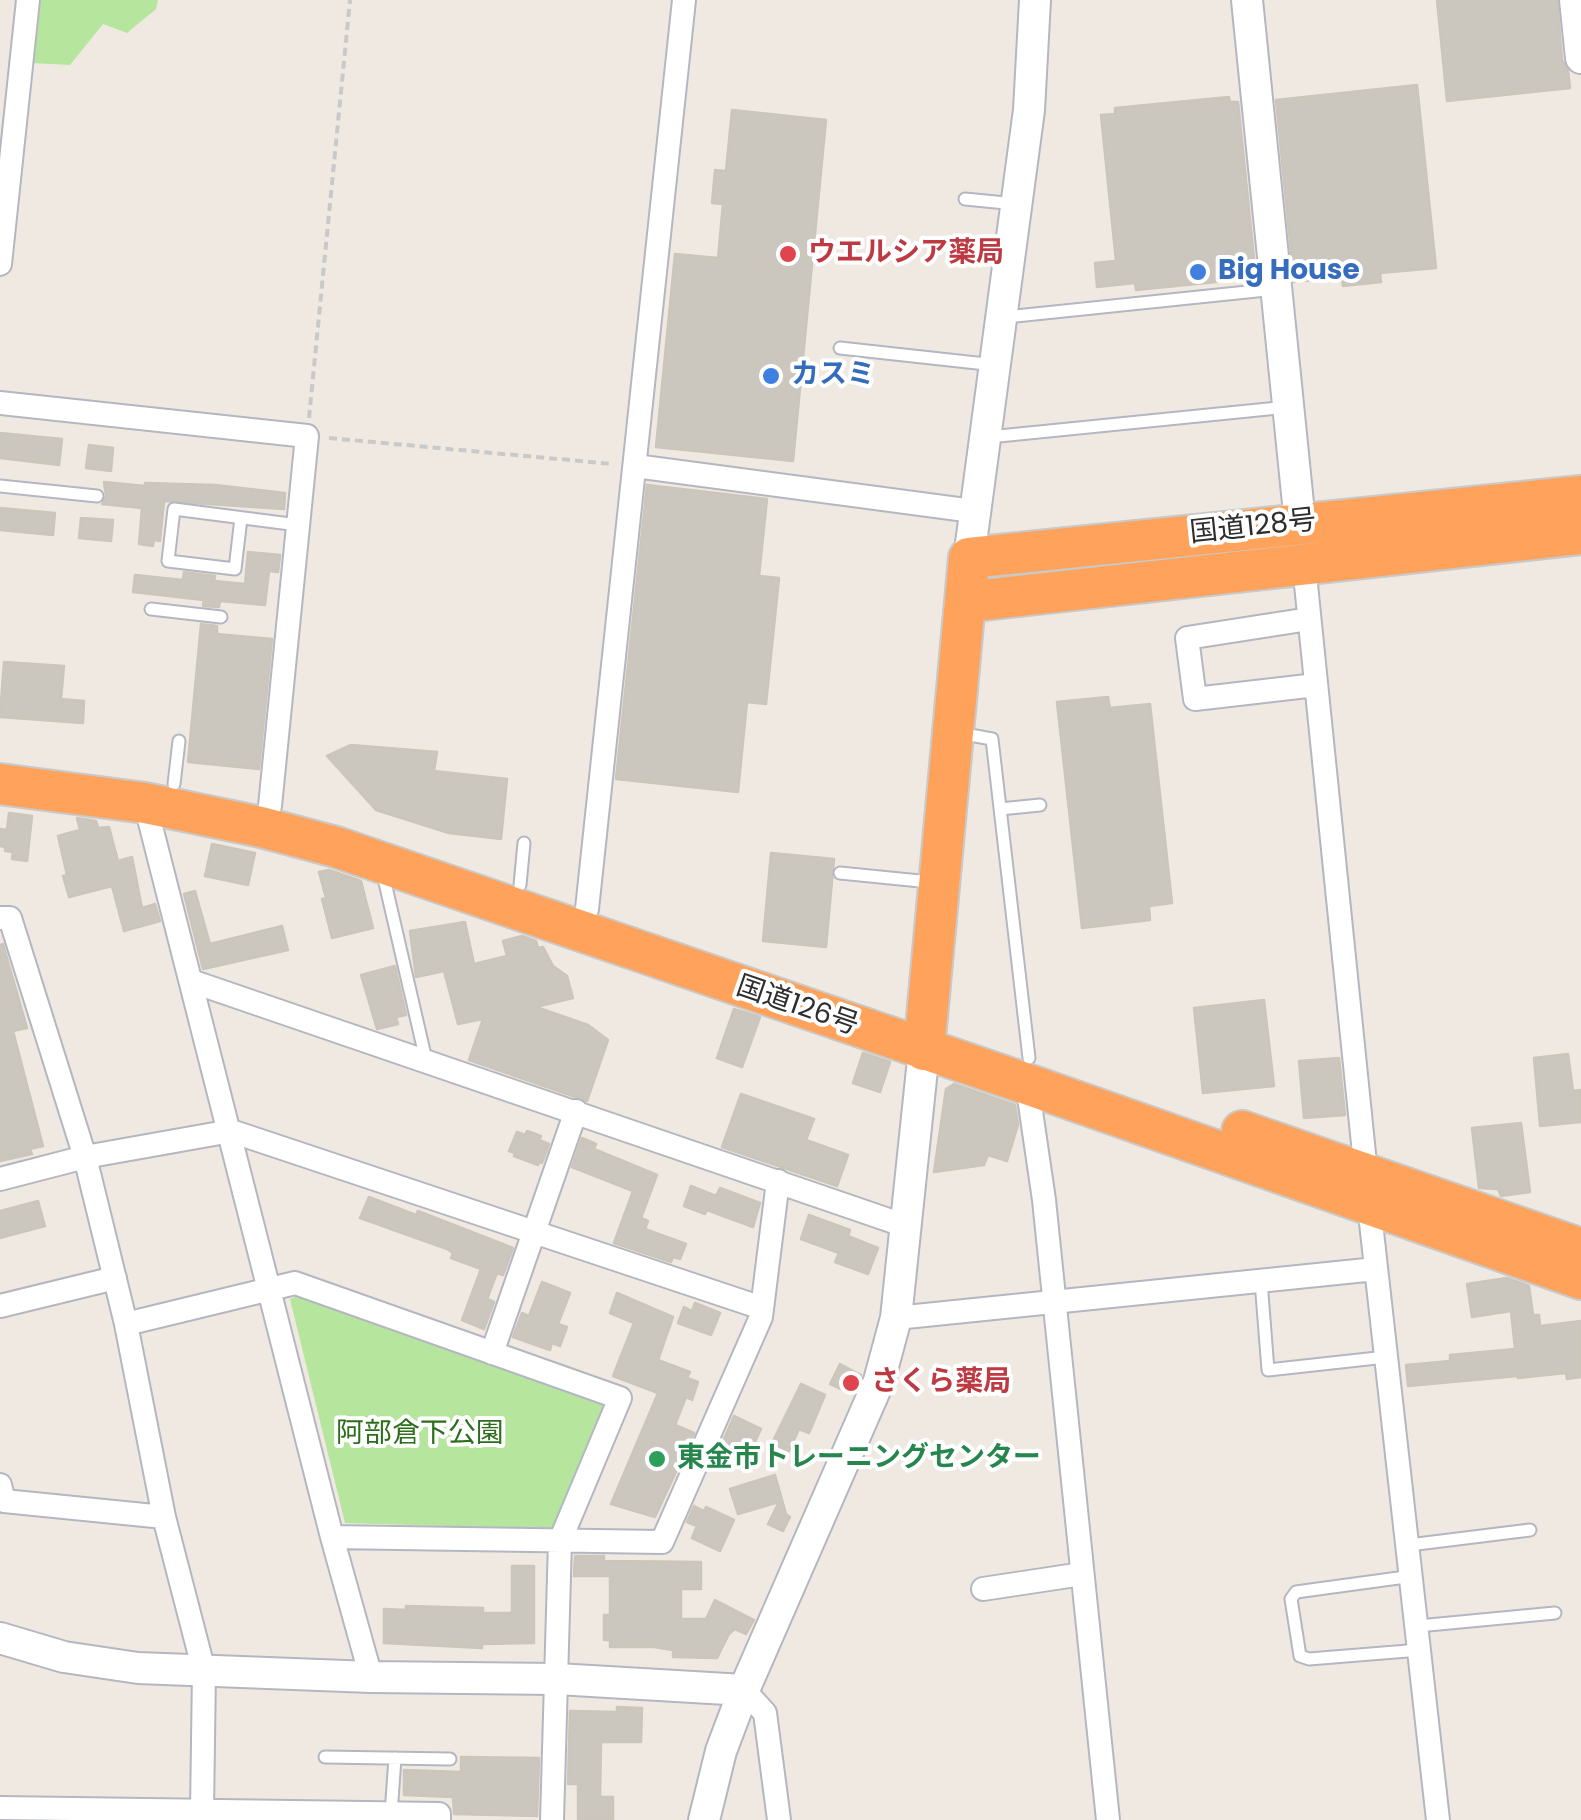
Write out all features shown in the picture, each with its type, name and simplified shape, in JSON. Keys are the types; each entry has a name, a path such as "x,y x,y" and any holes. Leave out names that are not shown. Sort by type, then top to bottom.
{"highway":[{"name":"国道128号","path":"970,558 1581,496"},
{"path":"1300,523 1304,565"},
{"name":"国道128号","path":"965,602 1114,591 1581,534"},
{"path":"925,1037 970,558"},
{"name":"国道126号","path":"0,760 160,794 380,861 1028,1071 1368,1189 1581,1249"},
{"name":"国道126号","path":"0,784 160,794 270,806 383,835 925,1037"},
{"name":"国道126号","path":"1368,1189 1581,1278"}],"street":[{"path":"0,264 28,0"},
{"path":"587,909 684,0"},
{"path":"970,558 1029,110 1035,0"},
{"path":"1247,0 1300,523"},
{"path":"1575,0 1581,58"},
{"path":"0,402 307,436 270,806"},
{"path":"635,466 826,486 974,512"},
{"path":"1304,565 1376,1269 1438,1820"},
{"path":"1309,619 1187,638 1195,698 1316,686"},
{"path":"160,794 192,981 371,1677"},
{"path":"0,918 10,918 85,1157 126,1324 164,1517 204,1671 202,1811"},
{"path":"192,981 906,1226"},
{"path":"704,1820 721,1751 744,1690 880,1381 896,1318 925,1037"},
{"path":"1028,1071 1108,1820"},
{"path":"492,1353 576,1111"},
{"path":"0,1179 85,1157 231,1131 762,1308"},
{"path":"332,1537 662,1542 761,1316 778,1181"},
{"path":"896,1318 1376,1269"},
{"path":"0,1306 114,1278"},
{"path":"126,1324 295,1283 620,1398 560,1541 552,1820"},
{"path":"0,1485 4,1501 164,1517"},
{"path":"983,1589 1082,1574"},
{"path":"0,1638 64,1657 138,1668 557,1679 744,1690 764,1714 779,1820"},
{"path":"0,1808 85,1815 202,1811 439,1814 439,1820"}],"lane":[{"path":"966,198 1016,204"},
{"path":"1001,317 1276,289"},
{"path":"840,348 995,365"},
{"path":"985,438 1288,407"},
{"path":"0,486 96,496"},
{"path":"241,518 234,570 168,561 174,509 298,524"},
{"path":"151,609 221,617"},
{"path":"953,732 992,738 1028,1071"},
{"path":"160,794 178,741"},
{"path":"1000,809 1040,805"},
{"path":"520,885 524,843"},
{"path":"380,861 426,1060"},
{"path":"840,873 940,883"},
{"path":"1261,1281 1268,1370 1386,1357"},
{"path":"1409,1546 1530,1530"},
{"path":"1413,1576 1296,1592 1292,1599 1300,1656 1309,1660 1555,1613"},
{"path":"325,1757 450,1759"},
{"path":"392,1814 395,1758"}],"path":[{"path":"350,0 307,436 635,466"}],"green space":[{"path":"41,0 158,0 156,9 127,33 103,24 70,65 32,63"},
{"name":"阿部倉下公園","path":"298,1296 605,1404 552,1529 345,1523 290,1299"}],"building":[{"path":"1437,0 1557,0 1562,60 1570,88 1447,101"},
{"path":"1417,85 1436,268 1380,273 1381,282 1343,286 1342,277 1294,282 1276,100"},
{"path":"1229,97 1230,102 1238,102 1256,278 1136,290 1135,283 1097,287 1095,263 1116,261 1101,115 1115,114 1115,108"},
{"path":"732,110 826,120 793,461 656,447 675,254 718,258 723,204 712,203 715,170 726,171"},
{"path":"0,433 62,439 59,465 0,458"},
{"path":"89,445 113,448 111,471 86,468"},
{"path":"104,482 215,485 285,493 284,509 164,501 160,541 154,540 153,546 139,544 142,508 102,504 106,496"},
{"path":"647,485 767,499 759,576 779,578 766,704 747,702 738,792 616,779"},
{"path":"0,508 55,513 53,535 0,530"},
{"path":"81,518 113,520 111,541 79,538"},
{"path":"248,552 280,555 278,572 269,571 265,605 220,601 219,607 203,606 204,600 133,592 135,575 183,580 184,572 215,576 214,581 245,584"},
{"path":"201,624 217,626 217,634 272,639 259,769 188,762"},
{"path":"4,662 64,666 61,699 84,701 83,723 0,717"},
{"path":"1108,697 1110,708 1150,704 1172,903 1149,906 1150,920 1082,928 1057,702"},
{"path":"351,745 437,752 434,771 507,779 501,839 449,833 376,810 327,756"},
{"path":"9,813 32,816 27,861 12,859 13,852 0,846 0,829 7,830"},
{"path":"77,818 96,821 98,828 109,827 118,861 132,857 142,908 155,904 160,921 124,931 112,886 69,897 58,836 80,830"},
{"path":"212,844 255,853 248,885 205,876"},
{"path":"771,853 834,859 826,947 763,941"},
{"path":"329,870 361,881 373,928 332,938 319,872"},
{"path":"195,891 210,944 282,926 288,950 203,969 184,894"},
{"path":"465,922 474,964 507,956 503,941 522,936 536,941 538,948 543,947 553,966 567,976 573,998 536,1007 588,1025 608,1040 587,1101 469,1060 483,1019 458,1024 444,971 416,977 410,931"},
{"path":"3,944 27,1028 13,1031 43,1146 30,1149 32,1154 0,1161 0,945"},
{"path":"395,966 406,1015 396,1017 398,1024 377,1029 361,975"},
{"path":"1264,1000 1274,1086 1203,1093 1194,1008"},
{"path":"734,1009 760,1017 742,1067 717,1058"},
{"path":"863,1053 890,1062 880,1092 853,1083"},
{"path":"1568,1054 1573,1091 1581,1090 1581,1122 1540,1126 1534,1058"},
{"path":"1339,1058 1345,1115 1304,1118 1299,1061"},
{"path":"954,1084 1015,1105 1018,1125 1007,1161 988,1155 984,1165 934,1172 946,1089"},
{"path":"741,1094 814,1119 806,1140 848,1155 837,1186 722,1147"},
{"path":"1521,1123 1530,1192 1501,1196 1498,1189 1479,1188 1472,1128"},
{"path":"527,1131 549,1144 538,1165 509,1151 517,1132 525,1135"},
{"path":"582,1138 596,1144 594,1149 657,1175 641,1218 648,1221 645,1229 686,1244 680,1259 673,1257 671,1262 614,1243 633,1191 572,1167"},
{"path":"691,1186 716,1196 720,1188 760,1203 753,1227 684,1206"},
{"path":"369,1197 416,1215 418,1211 513,1248 503,1275 497,1273 487,1299 494,1302 484,1329 462,1320 481,1269 451,1258 453,1253 447,1249 360,1218"},
{"path":"38,1201 45,1226 0,1238 0,1211"},
{"path":"809,1215 850,1230 848,1236 878,1248 868,1274 835,1262 839,1253 801,1239"},
{"path":"1507,1278 1529,1286 1533,1315 1539,1315 1540,1326 1581,1321 1581,1377 1567,1379 1566,1373 1408,1386 1406,1365 1450,1361 1450,1355 1515,1349 1511,1311 1472,1317 1467,1284"},
{"path":"542,1282 570,1293 558,1324 567,1327 560,1346 552,1343 550,1350 513,1337 522,1313 529,1316"},
{"path":"617,1293 673,1317 658,1360 690,1372 687,1378 698,1382 692,1400 686,1397 675,1425 694,1433 655,1517 611,1504 658,1393 613,1376 634,1323 610,1313"},
{"path":"695,1303 720,1313 711,1335 678,1323 684,1307 692,1311"},
{"path":"840,1364 861,1375 852,1394 830,1384"},
{"path":"801,1384 825,1395 809,1433 799,1429 789,1451 772,1443"},
{"path":"734,1416 761,1429 746,1461 720,1448"},
{"path":"775,1475 790,1517 783,1531 768,1524 779,1502 738,1514 730,1489"},
{"path":"694,1506 704,1511 706,1507 734,1520 720,1551 692,1538 697,1526 687,1522"},
{"path":"575,1556 604,1556 604,1561 701,1562 701,1589 681,1589 681,1619 706,1619 715,1600 754,1620 746,1634 735,1629 729,1634 717,1658 673,1657 673,1650 654,1647 610,1647 610,1640 604,1640 604,1615 610,1615 610,1576 574,1576"},
{"path":"512,1566 534,1566 534,1643 482,1644 482,1648 384,1643 384,1609 483,1608 483,1613 512,1613"},
{"path":"617,1707 642,1708 641,1742 601,1742 600,1797 613,1797 613,1820 578,1819 578,1784 568,1784 570,1711 617,1712"},
{"path":"461,1757 539,1758 537,1816 454,1814 453,1797 404,1795 404,1770 461,1772"}],"place":[{"name":"ウエルシア薬局","path":"788,254"},
{"name":"Big House","path":"1198,272"},
{"name":"カスミ","path":"771,376"},
{"name":"さくら薬局","path":"851,1383"},
{"name":"東金市トレーニングセンター","path":"657,1459"}]}
